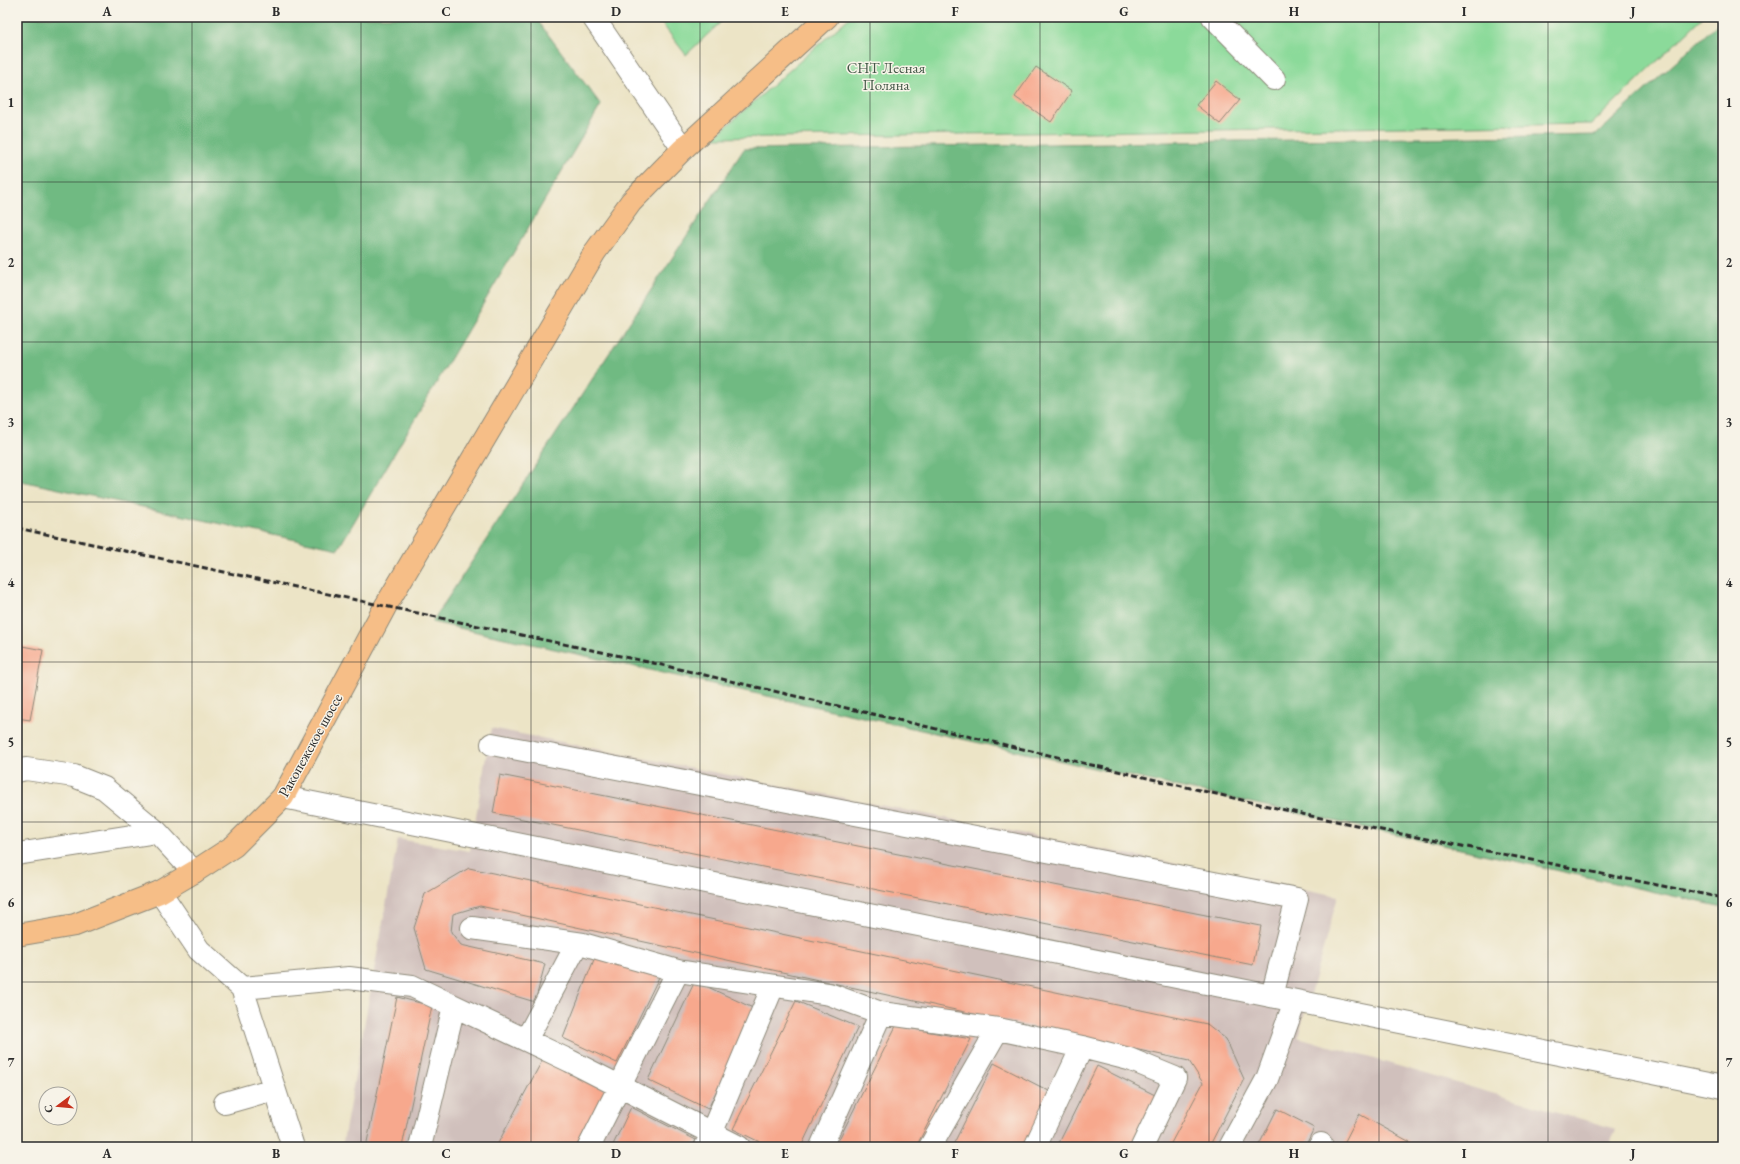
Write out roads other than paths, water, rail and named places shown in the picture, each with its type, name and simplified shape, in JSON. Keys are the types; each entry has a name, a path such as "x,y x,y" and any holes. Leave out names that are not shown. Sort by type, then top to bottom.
{"main road":[{"name":"Ракопежское шоссе","path":"17,935 74,925 160,892 234,846 283,797 385,607 595,252 631,202 683,149 827,17"}],"street":[{"path":"593,17 683,149"},
{"path":"1213,17 1274,79"},
{"path":"492,744 1297,899 1272,996"},
{"path":"17,771 26,769 74,776 104,788 157,832 194,872"},
{"path":"283,797 1723,1087"},
{"path":"17,854 157,832"},
{"path":"160,892 199,950 242,988 293,1147"},
{"path":"472,928 577,944 678,971 829,994 881,1012 998,1029 1082,1047 1129,1059 1175,1078 1142,1147"},
{"path":"526,1040 577,944"},
{"path":"589,1147 678,971"},
{"path":"242,988 349,978 412,986 620,1086 709,1140 739,1147"},
{"path":"709,1140 773,986"},
{"path":"1230,1147 1267,1079 1295,1001"},
{"path":"420,1147 454,1006"},
{"path":"821,1147 881,1012"},
{"path":"930,1147 998,1029"},
{"path":"1035,1147 1082,1047"},
{"path":"225,1103 274,1089"}],"railway":[{"path":"17,528 653,663 1311,816 1723,898"}],"park label":[{"name":"СНТ Лесная Поляна","path":"886,76"}]}
